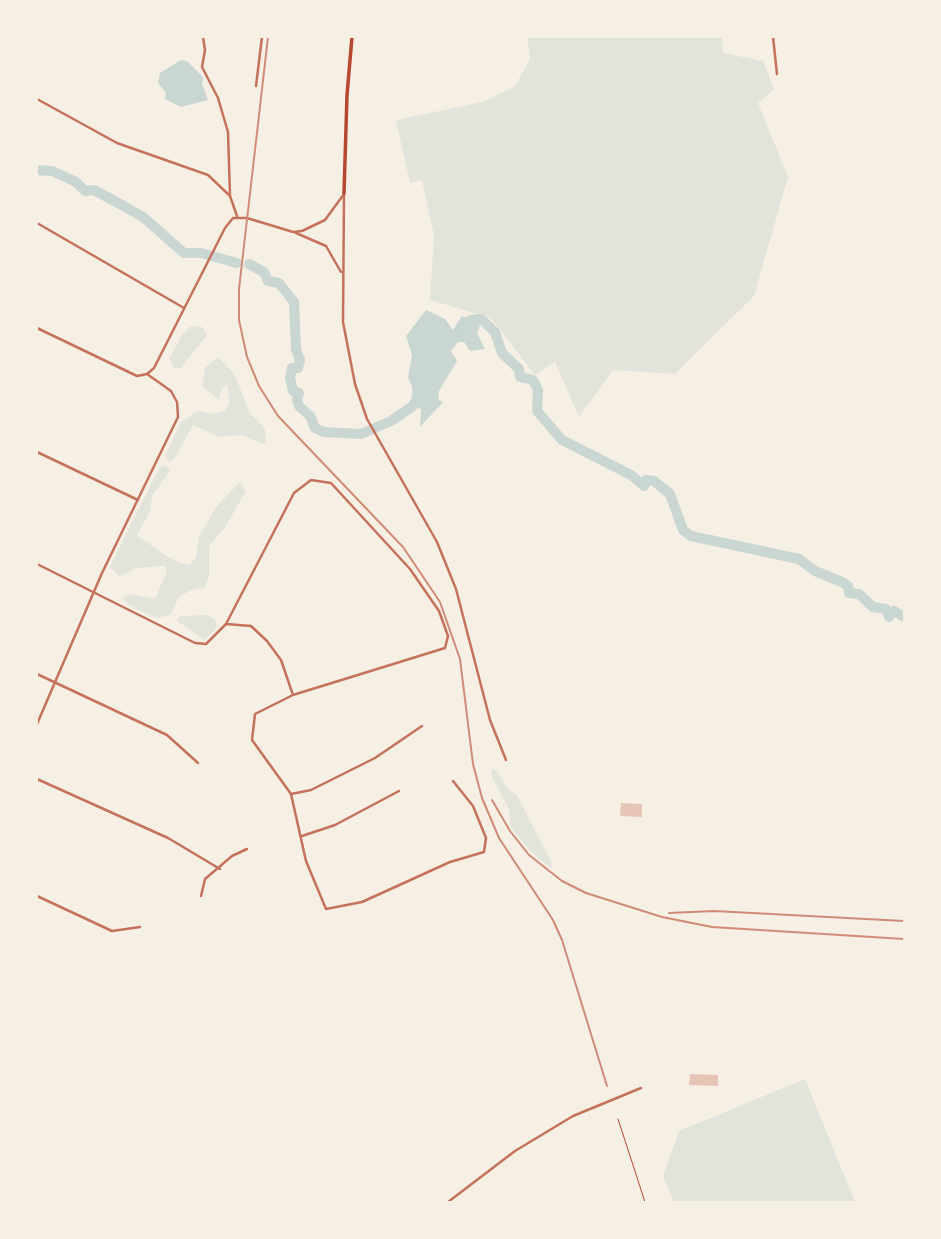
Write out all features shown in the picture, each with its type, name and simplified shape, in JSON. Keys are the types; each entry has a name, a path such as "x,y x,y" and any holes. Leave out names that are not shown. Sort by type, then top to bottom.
{"main road":[{"path":"344,193 346,95 352,37"}],"street":[{"path":"203,37 205,50 202,67 218,98 228,132 230,196 237,216"},
{"path":"256,86 262,37"},
{"path":"773,37 777,74"},
{"path":"37,99 117,143 208,175 230,196"},
{"path":"293,232 309,229 325,220 344,193"},
{"path":"344,193 342,275 347,355 367,419 437,542 456,589 490,720 506,760"},
{"path":"237,216 293,232 326,246 338,262 342,275"},
{"path":"37,328 137,376 147,374 154,368 225,228 237,216"},
{"path":"37,223 184,308"},
{"path":"37,724 57,684 93,592 178,417 177,402 171,391 147,374"},
{"path":"37,452 138,500"},
{"path":"37,564 195,643 206,645 226,624 286,503 311,480 331,484 410,569 446,625 448,643 445,648 293,695 261,708 255,714 251,732 255,748 291,794 306,862 326,909 362,902 487,848 486,838 473,806 453,781"},
{"path":"226,624 251,626 267,640 281,660 293,695"},
{"path":"37,674 167,735 198,762"},
{"path":"291,794 311,790 375,758 422,726"},
{"path":"37,779 168,838 220,869"},
{"path":"302,836 335,825 400,791"},
{"path":"201,896 205,879 220,869 232,856 247,849"},
{"path":"37,896 112,931 140,927"},
{"path":"448,1202 516,1151 573,1116 641,1088"}],"path":[{"path":"618,1119 645,1202"}],"shaded area":[{"path":"527,37 722,37 723,53 763,61 774,89 758,103 788,177 754,296 675,374 613,370 579,417 555,362 535,375 491,318 430,300 434,236 422,180 410,183 396,120 483,102 515,86 530,59"},
{"path":"181,60 187,61 203,77 202,84 208,100 181,107 165,99 166,93 158,83 160,73"},
{"path":"426,310 445,319 453,330 462,316 471,320 480,326 477,333 485,349 470,351 464,342 458,342 451,351 457,361 439,391 438,399 443,402 420,427 421,409 413,406 412,386 408,378 412,355 406,336"},
{"path":"191,326 202,327 207,335 181,368 175,369 169,359 182,335"},
{"path":"218,357 235,375 249,412 265,429 266,441 263,444 241,435 220,437 193,425 169,463 165,456 181,422 198,411 213,414 225,411 230,403 227,386 222,388 219,400 202,386 205,368"},
{"path":"166,465 170,471 152,496 150,511 137,535 166,556 183,564 190,565 196,557 199,537 216,507 240,482 246,491 224,529 209,546 209,577 205,587 191,590 179,597 170,615 157,618 123,600 124,596 131,594 155,599 167,571 165,566 135,568 120,577 110,567 160,467"},
{"path":"207,615 215,620 217,627 205,640 177,621 179,616"},
{"path":"491,769 497,771 509,790 517,795 552,864 551,868 532,853 510,826 509,809 492,777"},
{"path":"805,1079 855,1202 674,1202 663,1176 679,1131"}],"building":[{"path":"621,803 642,804 642,817 620,816"},
{"path":"690,1074 718,1075 718,1086 689,1085"}],"waterway":[{"path":"37,170 52,171 76,182 85,191 94,190 143,217 184,253 201,253 237,263"},
{"path":"249,264 264,272 268,281 279,283 294,302 296,350 300,360 298,368 292,368 290,378 293,391 299,393 299,406 310,416 315,428 324,432 361,434 391,421 413,406 418,395"},
{"path":"461,330 471,320 481,319 495,332 502,353 519,369 520,377 533,380 538,390 537,411 562,440 631,475 644,486 646,480 654,481 670,494 683,530 691,536 799,559 815,571 842,582 848,586 849,593 859,594 873,607 886,609 889,617 894,611 904,617"}],"railway":[{"path":"268,37 239,289 239,320 247,357 259,386 278,416 403,547 440,602 460,659 473,764 482,798 499,838 553,920 562,940 607,1086"},
{"path":"492,800 510,831 529,855 562,881 586,893 662,917 712,927 904,939"},
{"path":"669,913 714,911 904,921"}]}
